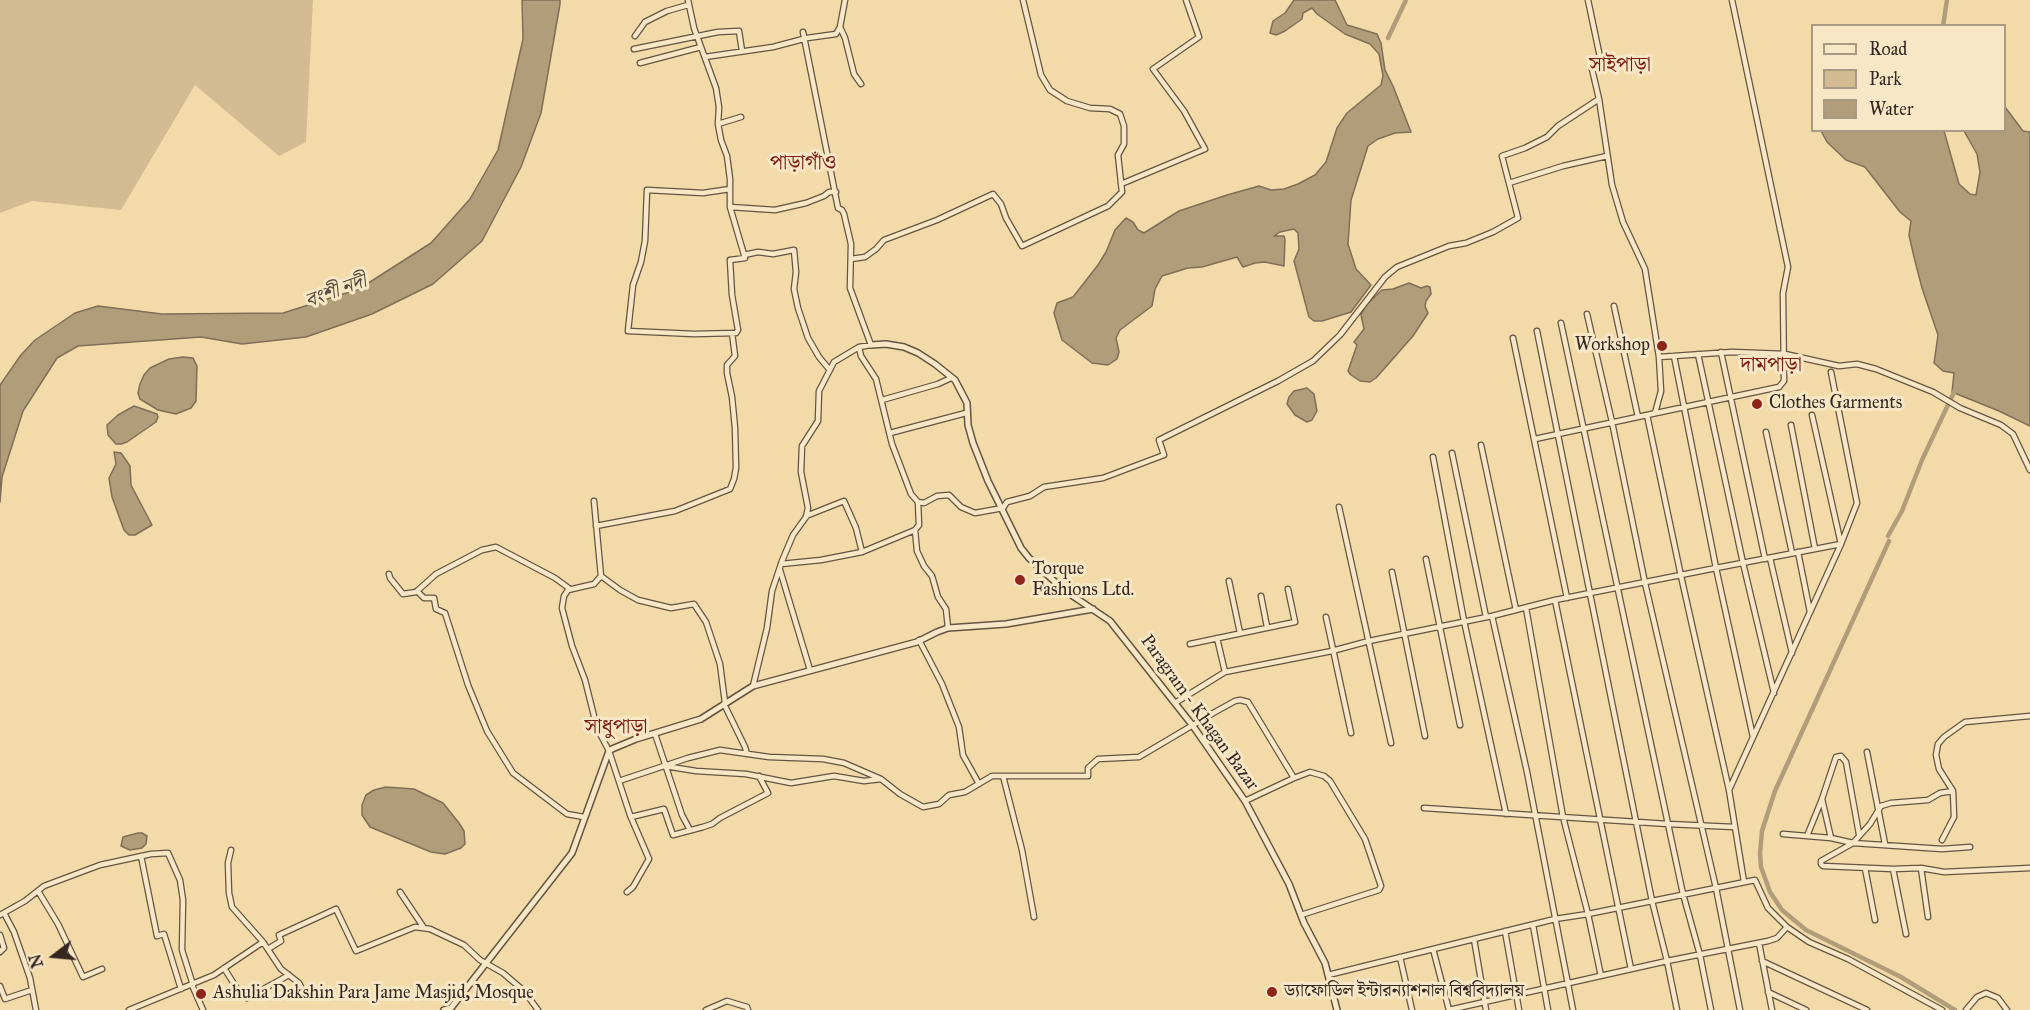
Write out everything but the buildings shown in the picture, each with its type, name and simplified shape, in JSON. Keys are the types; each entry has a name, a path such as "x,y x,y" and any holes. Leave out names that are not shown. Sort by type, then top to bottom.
{"street":[{"path":"705,57 773,47 836,34 840,27 845,0"},
{"path":"851,259 864,257 884,240 937,220 993,194 1001,204 1022,246 1108,207 1122,192 1118,155 1124,144 1124,126 1119,114 1110,109 1090,108 1067,101 1050,90 1041,75 1023,0"},
{"path":"1121,184 1205,149 1184,111 1153,69 1199,37 1186,0"},
{"path":"1588,0 1600,57 1599,62 1592,69 1599,99 1612,185 1623,222 1645,269 1659,357 1661,392 1655,413"},
{"path":"1535,439 1779,387 1784,381 1784,293 1788,267 1732,0"},
{"path":"634,36 645,22 688,2 716,88 719,107 718,124 727,156 730,189 730,207 745,258 730,260 732,295 738,330 736,333 628,331 633,285 645,241 647,190 703,193 730,189"},
{"path":"840,27 854,74 861,84"},
{"path":"634,49 717,32 739,31 742,51"},
{"path":"753,686 772,591 793,535 806,516 808,508 801,472 802,446 818,421 819,391 834,362 859,347 871,345 850,288 849,235 842,210 838,208 803,32"},
{"path":"640,63 701,47"},
{"path":"859,347 861,356 876,379 895,454 911,495 918,502 924,503 943,494 953,497 961,507 975,513 1003,508 1007,502 1030,496 1044,487 1103,478 1164,455 1159,440 1278,381 1313,361 1340,335 1385,278 1397,267 1449,246 1467,243 1518,218 1502,156 1547,137 1558,126 1599,99"},
{"path":"718,124 741,117"},
{"path":"1509,183 1563,166 1607,156"},
{"path":"730,207 775,210 806,203 829,192 836,192"},
{"path":"744,255 762,252 773,254 794,250 796,272 794,289 798,308 808,338 829,369"},
{"path":"1614,306 1638,417"},
{"path":"1587,314 1645,583 1716,888 1740,1010"},
{"path":"1561,323 1683,894 1700,955 1711,1010"},
{"path":"1538,331 1589,594 1652,901 1677,1010"},
{"path":"596,526 675,511 730,489 736,468 732,397 727,373 727,365 735,356 732,333"},
{"path":"1513,338 1567,598"},
{"name":"Paragram - Khagan Bazar","path":"871,345 886,344 904,347 918,353 955,380 967,403 966,414 973,443 988,481 1015,537 1029,558 1065,590 1110,621 1121,633 1193,726 1245,801 1289,884 1301,915 1325,963 1337,1010"},
{"path":"1721,352 1767,558 1792,653"},
{"path":"1659,357 1721,352 1785,354 1839,366 1857,364 1876,369 1933,392 1960,408 2001,425 2013,434 2030,470"},
{"path":"1698,354 1743,563 1774,693"},
{"path":"1674,356 1753,739"},
{"path":"1730,790 1841,544 1857,503 1831,372"},
{"path":"882,400 951,378"},
{"path":"890,433 966,414"},
{"path":"1647,415 1730,790 1744,882"},
{"path":"1812,415 1841,544"},
{"path":"1791,425 1815,549"},
{"path":"1766,432 1792,554"},
{"path":"1481,445 1516,610"},
{"path":"1452,453 1535,816 1573,1010"},
{"path":"1433,457 1464,621 1506,814"},
{"path":"594,501 601,576 594,584 565,592 562,608 572,646 585,680 597,728 609,751 631,817 649,859 633,887 627,892"},
{"path":"806,516 844,501 856,528 862,552"},
{"path":"780,566 862,552 915,530 919,525 918,502"},
{"path":"1339,507 1391,743"},
{"path":"915,530 918,551 924,566 932,576 938,597 946,609 948,628"},
{"path":"1175,703 1224,672 1332,651 1555,600 1841,544"},
{"path":"389,574 404,594 417,591 436,574 482,550 496,547 555,578 570,589"},
{"path":"1798,552 1810,612"},
{"path":"1426,559 1438,627 1460,725"},
{"path":"780,566 810,670"},
{"path":"1392,572 1425,736"},
{"path":"601,576 639,600 671,608 694,604 706,622 720,664 725,704 747,754"},
{"path":"1229,581 1240,633"},
{"path":"1190,644 1295,622 1288,589"},
{"path":"417,591 424,598 434,598 436,609 445,613 468,685 485,725 513,773 567,814 584,817"},
{"path":"1261,596 1267,627"},
{"path":"1555,600 1631,969"},
{"path":"1526,608 1563,817 1601,976"},
{"path":"444,1010 451,1008 572,853 609,751 636,739 701,719 753,686 920,640 948,628 1006,624 1093,609"},
{"path":"1326,618 1351,734"},
{"path":"1217,638 1224,672"},
{"path":"920,640 942,684 959,727 963,755 979,784"},
{"path":"619,780 720,750 769,757 823,759 844,763 881,779 900,794 924,807 939,804 949,795 965,792 992,776 1088,776 1088,768 1098,759 1139,757 1235,701 1248,702 1294,778"},
{"path":"1942,840 1954,817 1953,791 1939,769 1936,754 1938,744 1965,722 2030,716"},
{"path":"655,734 682,815 690,830"},
{"path":"1867,752 1885,844"},
{"path":"1807,836 1836,757 1841,756 1846,762 1859,834"},
{"path":"665,766 696,771 735,772 791,783 834,776 864,781 881,779"},
{"path":"1245,801 1310,772 1324,776 1330,781 1365,839 1381,886 1379,890 1301,915"},
{"path":"631,817 664,809 673,835 712,824 768,793 759,776"},
{"path":"1003,776 1022,850 1034,917"},
{"path":"1953,791 1940,793 1928,800 1881,806 1870,824 1853,843 1821,861 1821,864 1823,866 1865,868 1921,868 1944,872 2030,868"},
{"path":"1822,799 1831,838"},
{"path":"1424,808 1734,827"},
{"path":"1783,834 1831,838 1853,843 1942,849 1970,847"},
{"path":"231,850 228,863 232,907 263,942 281,969 298,982 303,991"},
{"path":"36,1010 30,978 14,932 2,914 26,901 44,886 100,865 168,853 180,880 183,900 182,950 203,1010"},
{"path":"141,856 157,936 164,934 181,989"},
{"path":"1865,868 1875,921"},
{"path":"1921,868 1928,917"},
{"path":"1893,869 1906,934"},
{"path":"1328,975 1555,919 1755,880 1768,908 1787,927 1809,942 1848,959 1942,1010"},
{"path":"38,891 58,924 83,977 102,969"},
{"path":"400,892 424,928"},
{"path":"268,949 281,941 279,935 336,909 356,951 416,927 430,929 464,945 486,964 503,973 524,990 538,1010"},
{"path":"1533,925 1548,1010"},
{"path":"1433,949 1449,1010 1758,943 1777,938 1787,927"},
{"path":"1505,931 1519,1010"},
{"path":"0,935 4,948 0,952"},
{"path":"1474,939 1486,1010"},
{"path":"129,1010 214,975 263,942"},
{"path":"1758,943 1772,1010"},
{"path":"1400,957 1412,1010"},
{"path":"1762,961 1867,1010"},
{"path":"224,968 241,995 244,993 247,998 289,975"},
{"path":"0,986 5,999 32,990"},
{"path":"1768,992 1806,1010"},
{"path":"1966,1010 1977,997 1986,993 1998,998 2007,1010"},
{"path":"706,1010 727,1001 747,1007 748,1010"}],"green space":[{"path":"0,0 313,0 306,142 279,156 195,85 121,210 32,201 0,213"}],"water":[{"path":"522,0 560,0 560,4 541,113 521,167 482,241 433,284 372,314 306,337 242,344 201,337 78,346 57,358 23,411 2,477 0,502 0,385 21,355 35,340 75,313 98,306 162,314 283,313 359,289 431,243 470,199 498,150 523,39"},
{"path":"1294,0 1335,0 1347,25 1377,34 1381,43 1385,70 1411,132 1395,133 1378,139 1368,146 1351,200 1348,244 1356,269 1371,285 1351,312 1322,321 1314,321 1309,317 1294,261 1299,249 1298,233 1294,229 1280,232 1274,236 1284,236 1284,266 1265,262 1243,267 1237,257 1162,276 1155,289 1152,306 1120,330 1116,338 1119,352 1117,359 1108,365 1092,363 1062,340 1054,313 1057,303 1073,297 1098,265 1115,230 1126,218 1144,233 1179,211 1227,195 1259,186 1271,190 1284,189 1298,184 1315,175 1326,162 1337,128 1347,113 1381,85 1383,76 1379,54 1370,44 1345,34 1312,8 1303,13 1302,19 1285,31 1276,35 1270,33 1273,21 1285,13"},
{"path":"2006,108 2023,131 2030,132 2030,426 1952,392 1954,373 1943,371 1934,363 1938,335 1914,257 1909,235 1911,221 1900,212 1865,167 1846,160 1827,142 1822,132 1944,132 1959,184 1970,194 1976,195 1980,172 1977,154 1965,132 2006,132"},
{"path":"1409,283 1421,288 1430,287 1431,294 1425,306 1428,313 1413,336 1376,378 1370,382 1360,381 1348,371 1357,345 1354,342 1364,329 1361,315 1366,305 1382,290"},
{"path":"193,358 197,366 196,401 191,408 176,414 158,410 140,399 138,393 140,384 150,368 169,359"},
{"path":"1307,388 1314,394 1317,411 1312,420 1307,422 1295,415 1287,404 1294,391"},
{"path":"134,406 157,414 156,422 127,442 116,444 108,435 107,425 118,415"},
{"path":"114,452 121,453 130,466 131,485 152,525 135,535 129,535 124,530 112,497 109,478 116,464"},
{"path":"386,787 414,789 443,803 464,831 465,844 445,854 431,852 370,827 362,815 362,805 366,795"},
{"path":"138,833 147,836 146,844 142,848 130,850 121,846 123,837"}],"waterway":[{"path":"1388,38 1406,0"},
{"path":"1943,24 1947,0"},
{"path":"1888,536 1902,511 1922,460 1955,390"},
{"path":"1889,541 1775,791 1762,831 1761,867 1770,892 1782,910 1806,930 1901,977 1955,1010"}],"place":[{"name":"Workshop","path":"1662,346"},
{"name":"Clothes Garments","path":"1757,404"},
{"name":"Torque Fashions Ltd.","path":"1020,580"},
{"name":"ড্যাফোডিল ইন্টারন্যাশনাল বিশ্ববিদ্যালয়","path":"1272,992"},
{"name":"Ashulia Dakshin Para Jame Masjid, Mosque","path":"201,994"}],"district":[{"name":"সাইপাড়া","path":"1620,66"},
{"name":"পাড়াগাঁও","path":"803,164"},
{"name":"দামপাড়া","path":"1771,366"},
{"name":"সাধুপাড়া","path":"616,728"}],"water label":[{"name":"বংশী নদী","path":"336,292"}]}
